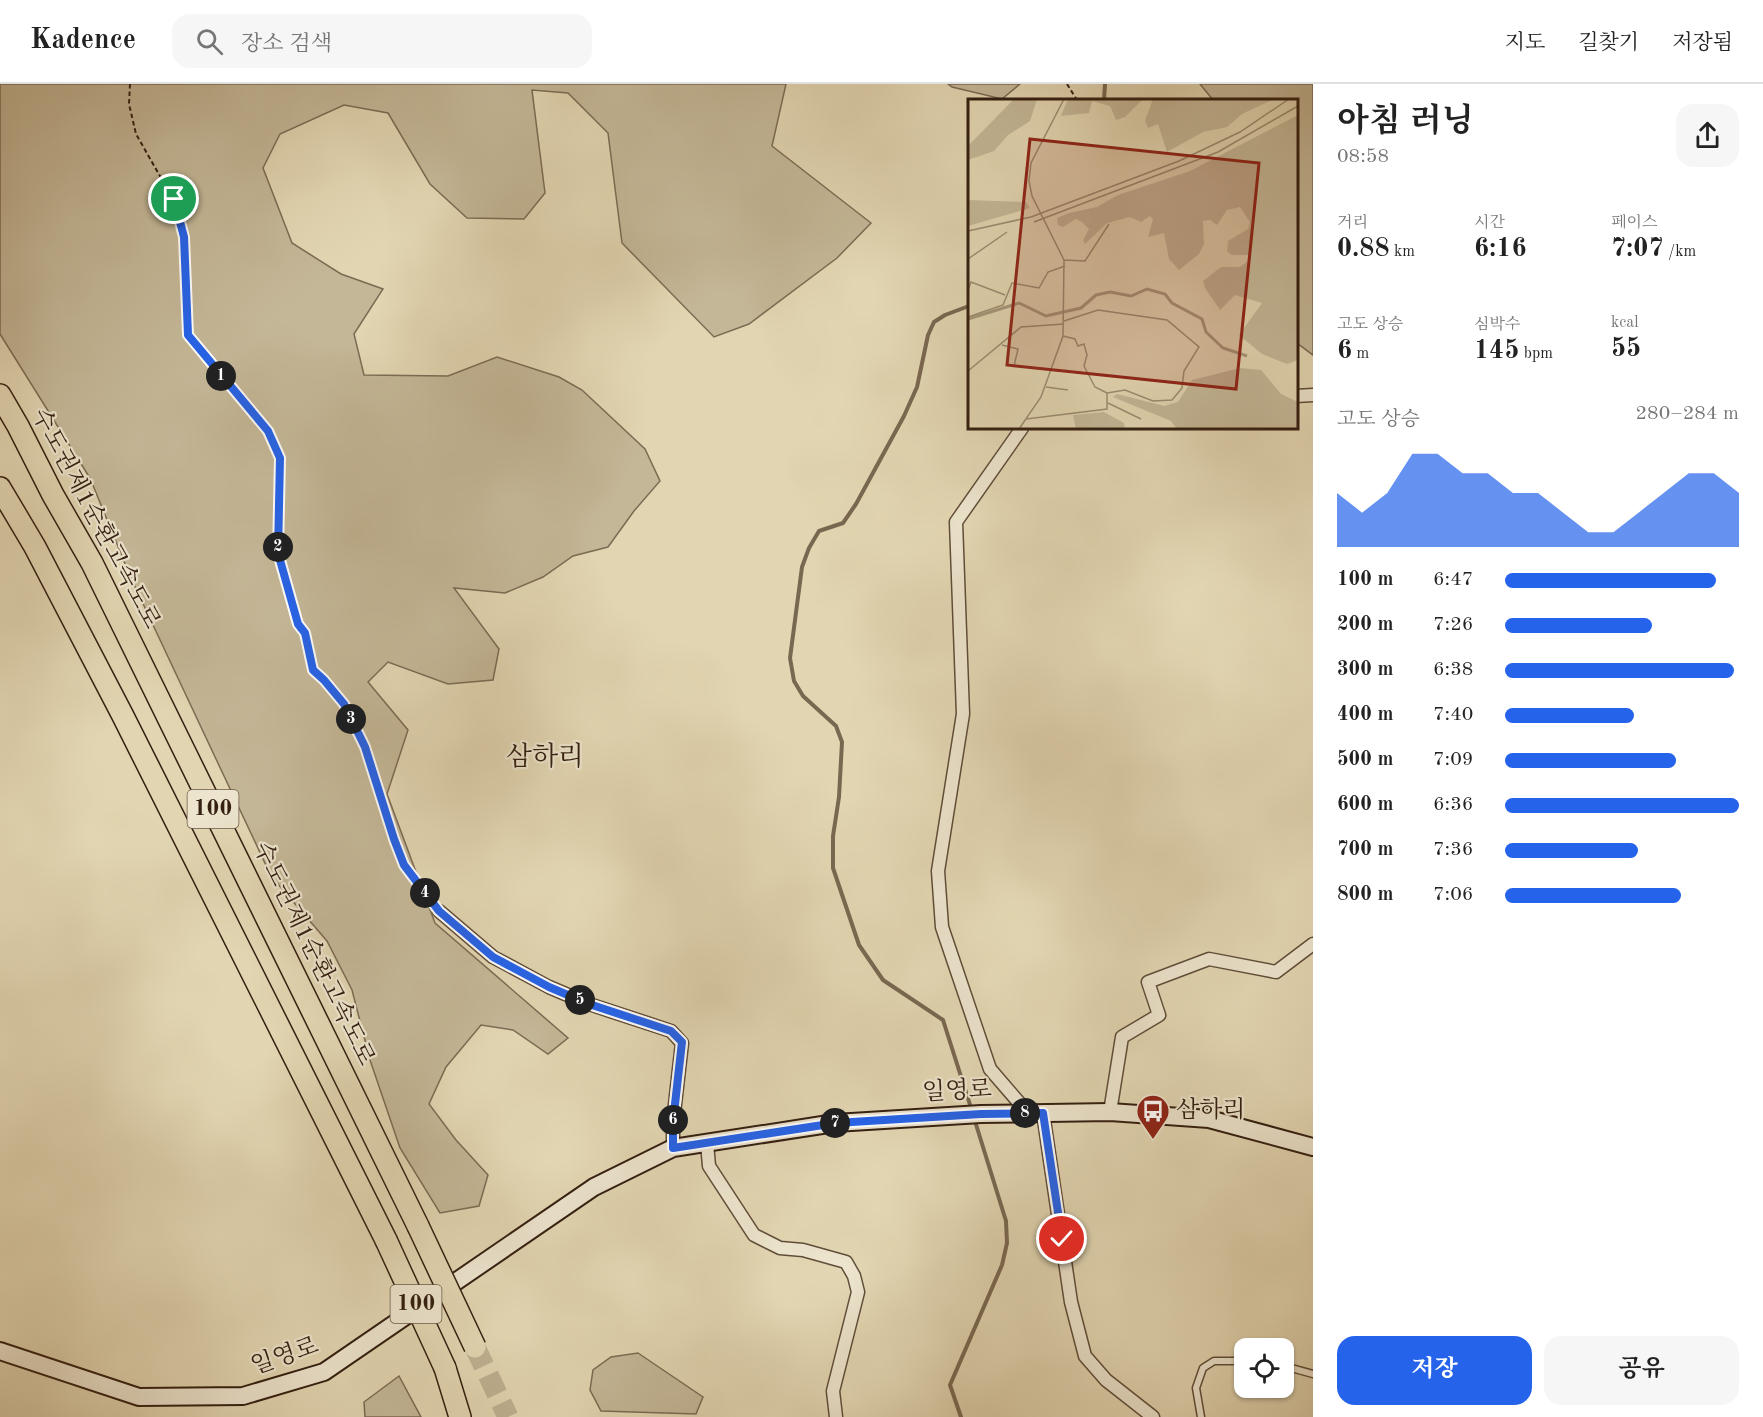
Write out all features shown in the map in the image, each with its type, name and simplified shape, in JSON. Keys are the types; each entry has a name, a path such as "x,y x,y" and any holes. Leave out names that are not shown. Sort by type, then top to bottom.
{"highway":[{"name":"수도권제1순환고속도로","path":"0,395 92,563 418,1226 475,1347"},
{"name":"100","path":"0,488 35,548 123,716 386,1240 445,1368 460,1417"}],"main road":[{"name":"일영로","path":"0,1351 139,1397 243,1396 324,1372 594,1186 673,1148 836,1123 981,1114 1110,1112 1209,1119 1313,1147"}],"street":[{"path":"1298,396 1313,395"},
{"path":"1021,429 956,522 963,714 938,871 942,927 990,1070 1035,1113 1071,1302 1085,1356 1106,1380 1153,1417"},
{"path":"439,911 493,957 549,987 589,1004 671,1031 682,1042 673,1122 673,1148"},
{"path":"1110,1112 1122,1038 1159,1016 1148,982 1209,959 1276,972 1313,944"},
{"path":"707,1143 710,1167 754,1235 780,1248 803,1250 846,1262 854,1276 858,1292 833,1391 836,1417"}],"lane":[{"path":"1201,1417 1196,1388 1203,1368 1214,1361 1234,1361"},
{"path":"1294,1369 1313,1374"}],"path":[{"path":"130,84 129,104 136,134 174,199 184,237 188,335 268,431 280,458 278,553 298,624 305,633 313,670 344,704 365,747 404,865 439,911"},
{"path":"1067,84 1076,99"}],"shaded area":[{"path":"0,84 786,84 772,146 871,223 837,258 749,324 714,337 622,243 608,133 568,93 532,90 545,193 524,219 467,218 430,184 388,113 344,105 280,134 263,168 292,243 341,274 383,289 354,334 364,375 448,376 497,357 559,377 582,390 645,449 660,481 634,511 608,547 573,556 543,577 505,593 454,588 499,649 493,680 448,684 388,662 368,682 408,730 387,794 435,923 568,1038 548,1054 513,1030 481,1025 446,1067 429,1104 456,1140 488,1175 479,1206 440,1213 400,1148 370,1060 352,990 327,941 271,876 130,576 90,478 0,334"},
{"path":"948,84 1020,84 1002,99 952,87"},
{"path":"1200,84 1313,84 1313,355 1298,344 1298,99 1212,99"},
{"path":"638,1353 703,1397 696,1414 601,1411 590,1390 593,1370 611,1357"},
{"path":"399,1376 421,1417 365,1417 364,1402"}],"waterway":[{"path":"1104,99 1105,84"},
{"path":"968,306 934,322 928,335 917,387 904,416 856,504 843,523 819,531 809,548 802,567 790,658 794,681 803,696 836,726 842,742 839,797 833,836 833,868 859,945 883,980 943,1020 972,1111"},
{"path":"961,1417 950,1385 1002,1265 1007,1243 1006,1221 974,1118"}],"tunnel":[{"path":"475,1347 508,1417"}],"place":[{"name":"삼하리","path":"1153,1140"}],"district":[{"name":"삼하리","path":"545,757"}],"route":[{"path":"174,199 184,237 188,335 268,431 280,458 278,553 298,624 305,633 313,670 344,704 365,747 404,865 439,911 493,957 549,987 589,1004 671,1031 682,1042 673,1122 673,1148 836,1123 981,1114 1043,1113 1062,1239"}]}
